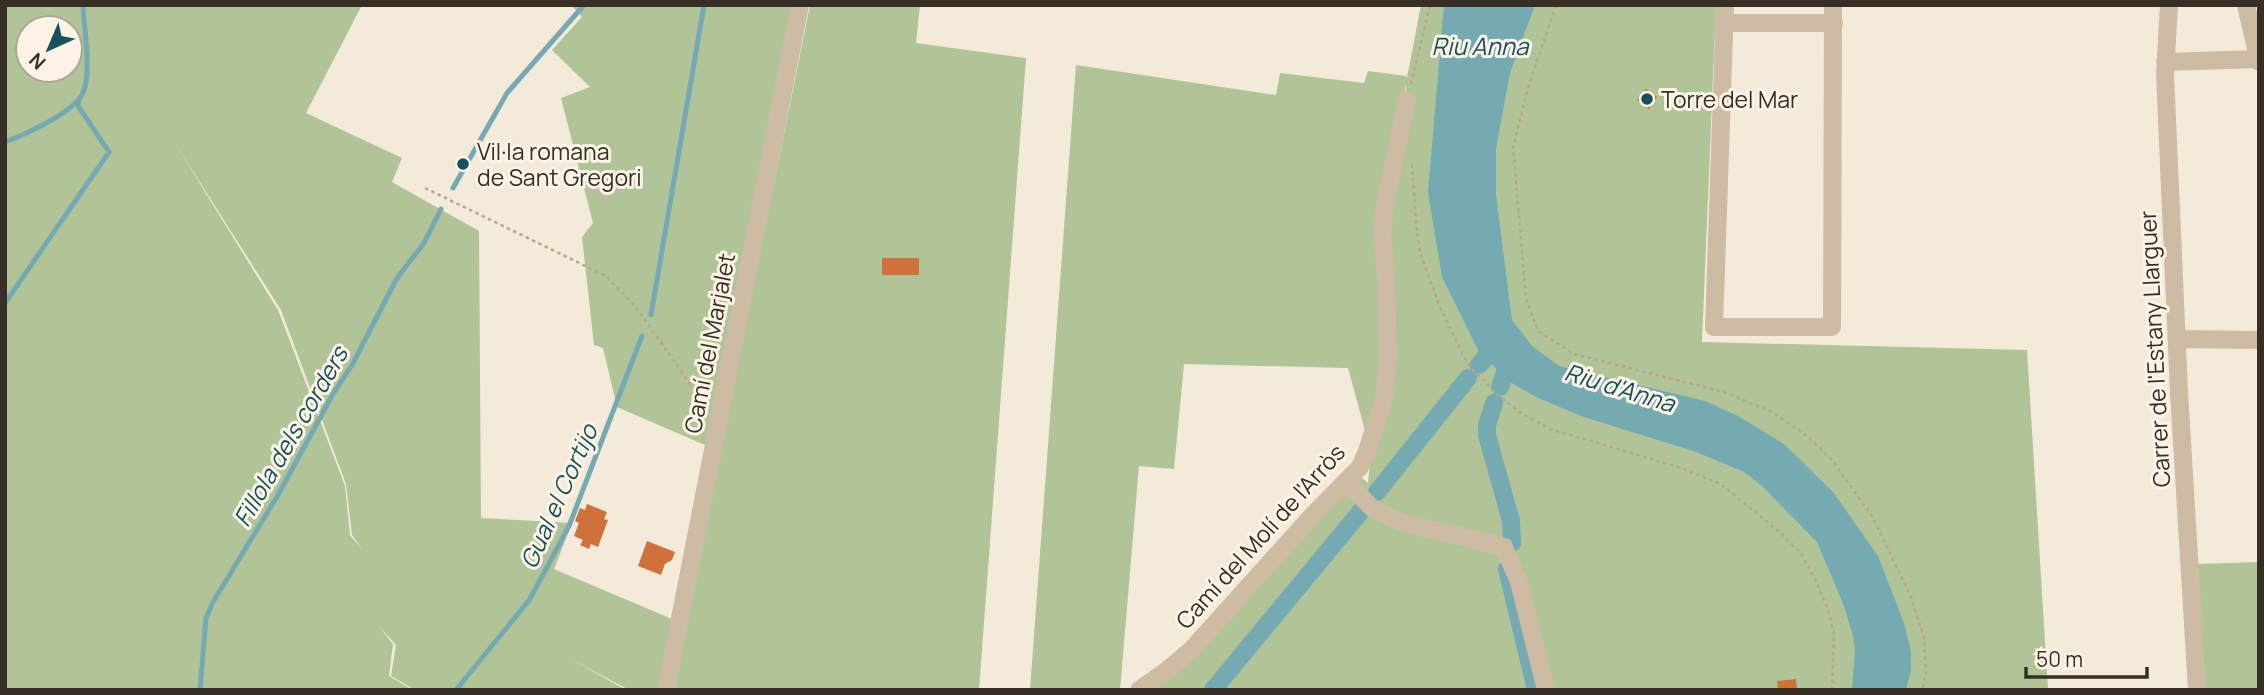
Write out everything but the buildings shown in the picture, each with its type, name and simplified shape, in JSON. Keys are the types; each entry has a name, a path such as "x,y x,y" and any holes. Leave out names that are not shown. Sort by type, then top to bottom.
{"street":[{"name":"Camí del Marjalet","path":"666,690 800,5"},
{"path":"1834,16 1832,327 1714,327 1724,14 1834,16 1851,5"},
{"name":"Carrer de l'Estany Llarguer","path":"2169,5 2165,62 2179,339 2179,392 2197,690"},
{"path":"2165,62 2258,61 2246,5"},
{"name":"Camí del Molí de l'Arròs","path":"1139,690 1192,649 1360,467 1384,398 1388,359 1382,234 1385,203 1408,100"},
{"path":"2179,339 2259,340"},
{"path":"1346,481 1372,508 1400,522 1504,547 1519,582 1546,690"}],"path":[{"path":"1408,100 1430,5"},
{"path":"1556,5 1528,88 1513,147 1526,298 1538,331 1574,354 1724,392 1772,412 1807,436 1832,460 1872,516 1902,577 1924,638 1926,674 1922,690"},
{"path":"1411,153 1421,256 1440,307 1471,368 1521,413 1550,429 1675,466 1721,484 1777,530 1800,552 1828,610 1834,633 1832,690"},
{"path":"425,188 606,276 636,307 691,384 720,413"}],"green space":[{"path":"5,5 362,5 306,113 402,158 392,182 479,231 481,518 572,523 554,569 672,619 659,690 629,690 569,658 626,690 415,690 391,676 396,645 377,624 393,644 389,676 413,690 5,690","holes":["173,140 281,310 346,484 352,535 362,549 350,535 345,486 278,310"]},
{"path":"571,5 792,5 705,445 617,407 603,348 594,345 582,237 593,223 561,98 590,87 552,50 582,17"},
{"path":"810,5 920,5 916,43 1026,58 979,690 675,690 698,561"},
{"path":"1421,5 1716,5 1702,342 2027,350 2048,690 1141,690 1170,668 1210,631 1357,474 1368,483 1370,463 1388,397 1395,337 1390,212 1403,144 1406,84 1376,221 1385,360 1381,394 1366,434 1348,368 1184,364 1174,469 1139,466 1120,690 1030,690 1076,65 1276,95 1280,73 1364,83 1368,71 1407,78"},
{"path":"2259,562 2259,690 2204,690 2197,564"}],"water":[{"name":"Riu Anna","path":"1444,5 1535,5 1510,73 1496,149 1496,195 1512,320 1532,346 1559,366 1705,401 1738,416 1784,444 1833,492 1878,556 1904,623 1911,651 1911,670 1906,690 1852,690 1855,650 1853,636 1844,606 1817,542 1761,485 1744,472 1696,452 1581,416 1536,397 1510,382 1479,352 1442,277 1428,192"}],"waterway":[{"path":"5,142 60,115 83,93 87,73 83,5"},
{"name":"Fillola dels corders","path":"453,188 507,93 584,5"},
{"name":"Gual el Cortijo","path":"651,315 704,5"},
{"path":"5,303 109,152 78,106 79,99"},
{"name":"Fillola dels corders","path":"200,690 206,618 213,602 352,365 397,278 424,243 441,209"},
{"name":"Gual el Cortijo","path":"456,690 530,599 569,526 642,336"},
{"path":"1479,365 1499,342"},
{"path":"1500,387 1511,354"},
{"path":"1377,492 1468,378"},
{"path":"1494,403 1487,425 1487,435 1511,521 1512,543"},
{"path":"1213,690 1362,510"},
{"path":"1507,569 1536,690"}],"place":[{"name":"Torre del Mar","path":"1647,99"},
{"name":"Vil·la romana de Sant Gregori","path":"463,164"}],"water label":[{"name":"Riu d'Anna","path":"1620,387"}]}
